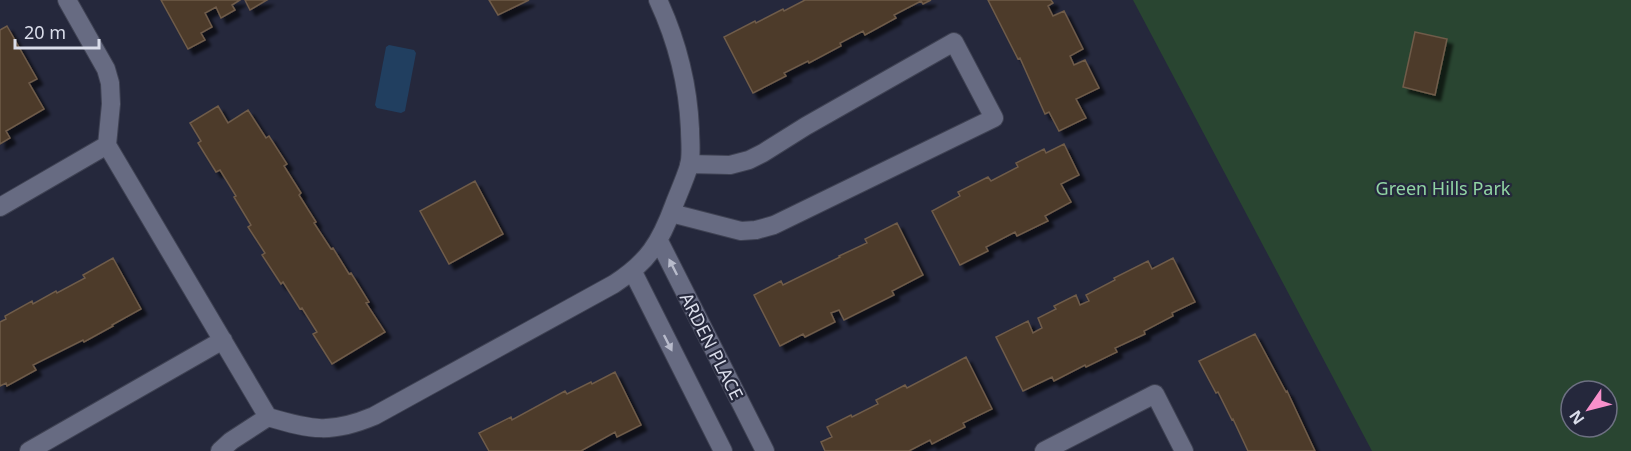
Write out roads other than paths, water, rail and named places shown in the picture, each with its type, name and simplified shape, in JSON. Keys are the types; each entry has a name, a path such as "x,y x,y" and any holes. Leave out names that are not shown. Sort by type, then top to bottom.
{"street":[{"path":"67,0 106,69 110,83 111,104 107,145 268,417 298,426 319,429 354,424 397,404 614,284 633,272 647,258 659,240 689,164 689,118 683,74 676,44 661,1"},
{"path":"671,213 741,231 764,228 994,118 954,42 749,160 730,165 689,164"},
{"path":"0,207 107,145"},
{"name":"ARDEN PLACE","path":"659,240 765,451"},
{"name":"ARDEN PLACE","path":"633,272 723,451"},
{"path":"29,451 223,340"},
{"path":"1044,451 1155,394 1184,451"},
{"path":"220,451 231,441 268,417"}],"water":[{"path":"389,45 414,50 416,53 405,111 401,113 377,108 375,105 386,47"}],"park label":[{"name":"Green Hills Park","path":"1443,188"}]}
